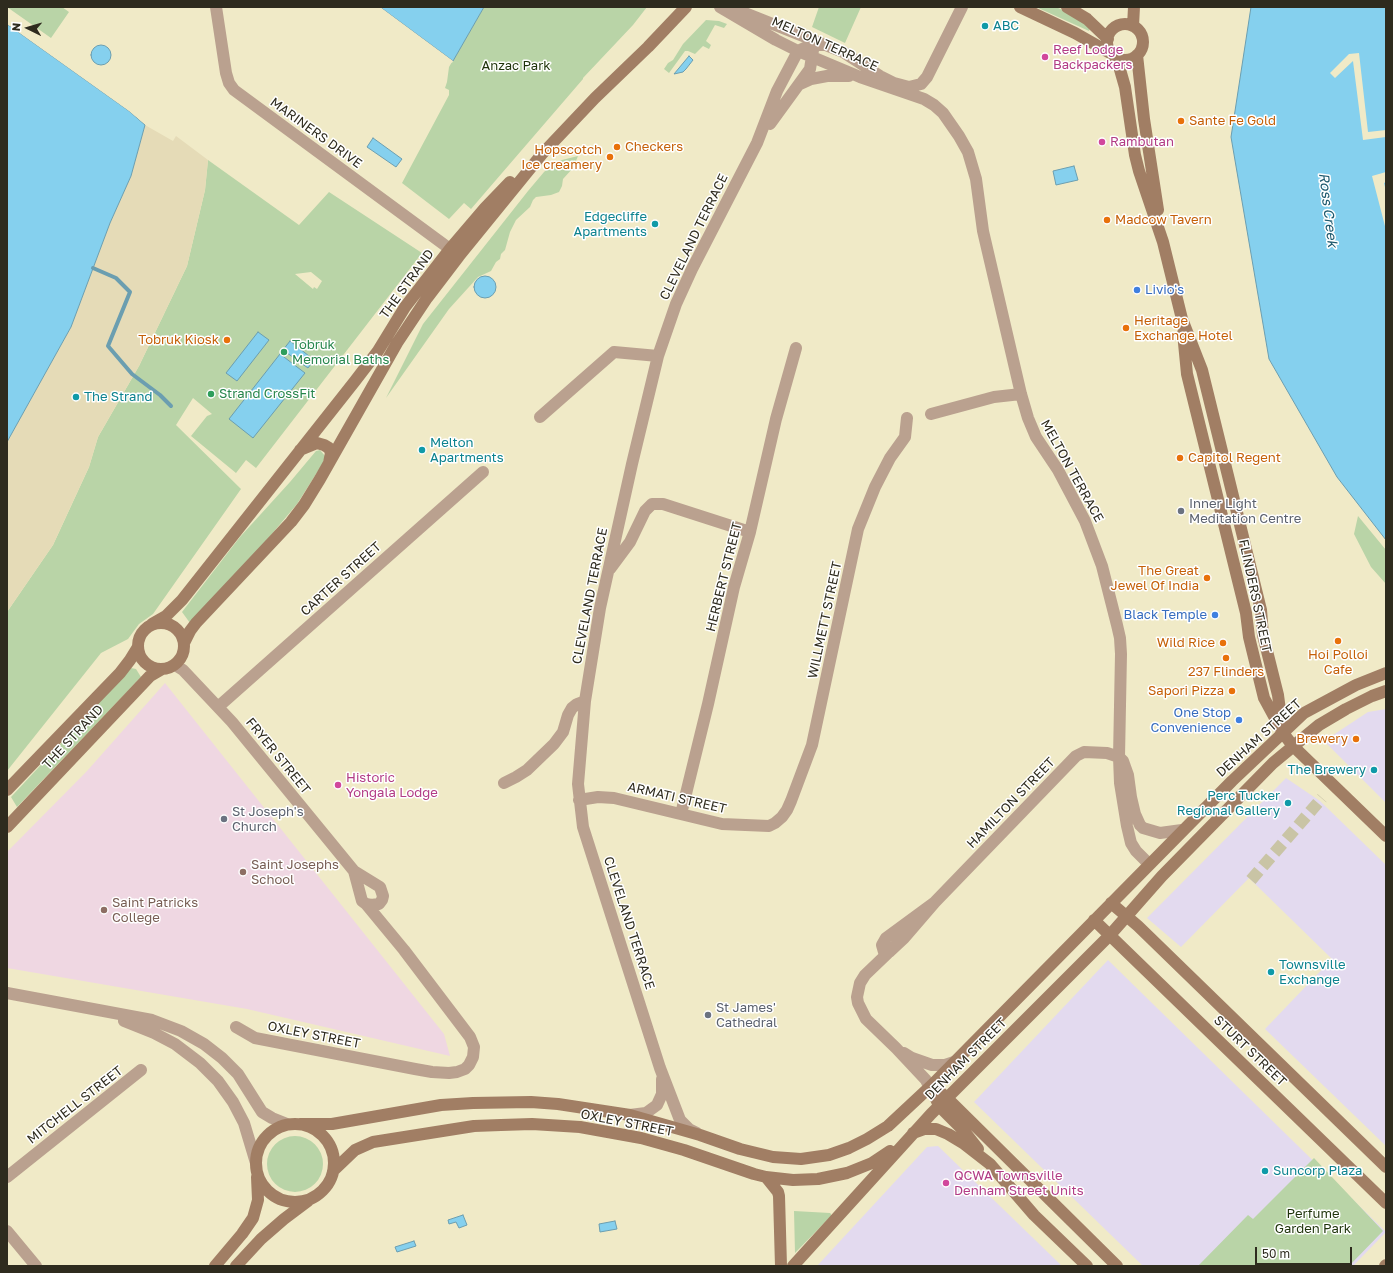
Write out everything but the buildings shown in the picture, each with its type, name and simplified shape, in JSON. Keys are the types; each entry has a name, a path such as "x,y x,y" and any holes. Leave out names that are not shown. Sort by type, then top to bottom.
{"main road":[{"name":"THE STRAND","path":"152,624 166,616 182,600 366,367 382,345 404,307 454,252 494,198 542,154 600,93 648,47 686,7"},
{"path":"1020,7 1075,33 1113,55 1123,59 1133,58 1142,47 1142,37 1137,29 1133,26 1124,24 1115,27 1109,34 1108,39 1108,44 1113,55"},
{"path":"1067,7 1086,19 1108,39"},
{"path":"1133,26 1134,7"},
{"name":"FLINDERS STREET","path":"1113,55 1119,66 1125,87 1135,155 1139,171 1163,242 1182,319 1202,370 1261,610 1263,635 1278,695 1283,733"},
{"name":"FLINDERS STREET","path":"1137,55 1144,119 1163,242"},
{"name":"THE STRAND","path":"184,644 190,631 291,522 311,495 397,343 427,298 454,252"},
{"path":"299,451 313,444 322,444 328,447 331,453 329,464"},
{"path":"160,622 168,623 179,631 184,644 184,653 175,665 162,669 154,668 146,664 141,658 138,642 141,634 152,624 160,622"},
{"name":"THE STRAND","path":"7,790 120,672 138,647"},
{"name":"THE STRAND","path":"7,827 150,676 162,669"},
{"name":"DENHAM STREET","path":"849,1148 888,1126 929,1084 954,1062 1182,830 1304,714 1356,685 1386,673"},
{"name":"DENHAM STREET","path":"793,1266 912,1134 1128,917 1162,876 1273,763 1319,725 1346,709 1386,691"},
{"path":"1283,733 1293,746 1386,836"},
{"path":"1149,864 1162,876"},
{"name":"STURT STREET","path":"1111,903 1128,917 1386,1168"},
{"name":"STURT STREET","path":"1094,920 1386,1203"},
{"path":"929,1084 939,1106 967,1135 1034,1215 1086,1266"},
{"path":"929,1084 932,1102 939,1106 1117,1266"},
{"name":"OXLEY STREET","path":"301,1124 332,1124 441,1105 487,1102 531,1102 558,1104 630,1115 700,1135 740,1149 773,1157 801,1159 829,1155 849,1148"},
{"path":"215,1266 242,1234 253,1218 258,1200 256,1165 258,1150 265,1138 275,1129 287,1124 301,1124 318,1130 324,1136 333,1152 333,1170 328,1184 324,1189 284,1219 261,1239 236,1266"},
{"name":"OXLEY STREET","path":"333,1170 355,1150 364,1145 382,1140 436,1133 474,1126 532,1124 580,1127 641,1138 684,1150 766,1177 806,1180 831,1177 848,1173 863,1167 880,1158 912,1134"},
{"path":"912,1134 924,1129 932,1128 940,1130 955,1138 990,1164"},
{"path":"256,1165 261,1182 270,1193 291,1202 312,1198"},
{"path":"766,1177 775,1188 779,1196 780,1266"}],"street":[{"name":"MARINERS DRIVE","path":"216,7 226,73 229,83 234,90 454,252"},
{"name":"MELTON TERRACE","path":"720,7 776,40 798,51 812,51 860,77 919,97 934,105 943,113"},
{"name":"MELTON TERRACE","path":"730,7 852,56 880,76 904,87 917,86 927,77"},
{"path":"927,77 962,7"},
{"path":"799,34 806,39 812,51 826,45"},
{"name":"CLEVELAND TERRACE","path":"700,1135 689,1129 680,1120 660,1068 583,827 579,800 578,773 585,701 594,639 607,572 658,356 676,304 692,269 757,143 777,91 798,51"},
{"name":"CLEVELAND TERRACE","path":"757,143 782,106 810,69 812,51"},
{"path":"799,84 811,79 827,76 843,75 860,77"},
{"name":"MELTON TERRACE","path":"927,77 927,88 964,144 974,168 983,231 1021,394 1032,428 1042,447 1058,470 1079,509 1092,538 1102,566 1120,638 1120,783 1128,829 1134,848 1149,864"},
{"name":"HERBERT STREET","path":"681,814 710,696 734,587 750,532 776,419 796,348"},
{"path":"540,418 614,352 658,356"},
{"path":"931,414 994,397 1021,394"},
{"name":"WILLMETT STREET","path":"769,826 775,823 787,810 812,745 858,529 875,487 890,458 905,437 907,418"},
{"name":"CARTER STREET","path":"218,708 483,472"},
{"path":"607,572 630,542 645,511 652,504 663,504 750,532"},
{"name":"FRYER STREET","path":"175,665 183,670 232,722 354,871 378,885 382,891 382,898 379,904 373,906 366,904"},
{"path":"1372,696 1386,695"},
{"path":"504,782 527,770 554,744 563,732 568,715 572,708 585,701"},
{"name":"HAMILTON STREET","path":"896,1048 866,1019 860,1009 857,997 862,979 1076,756 1084,752 1089,752 1107,753 1119,757"},
{"name":"MELTON TERRACE","path":"1119,757 1127,769 1132,804 1140,825"},
{"name":"ARMATI STREET","path":"579,800 610,798 722,824 769,826"},
{"path":"1128,829 1140,825 1143,828 1154,832 1165,833 1182,830"},
{"name":"FRYER STREET","path":"354,871 361,898 453,1013 466,1031 474,1047 471,1062 462,1071 440,1073 415,1069"},
{"path":"7,993 152,1020 181,1031 204,1044 222,1058 234,1070 262,1112 287,1124"},
{"path":"100,1011 164,1038 188,1053 211,1074 225,1091 239,1114 249,1137 256,1165"},
{"name":"OXLEY STREET","path":"236,1027 255,1038 415,1069"},
{"path":"204,1044 204,1060 211,1074"},
{"path":"896,1048 912,1058 932,1065 954,1062"},
{"path":"896,1048 929,1084"},
{"name":"CLEVELAND TERRACE","path":"630,1115 646,1113 657,1106 660,1100 662,1087 660,1068"},
{"name":"MITCHELL STREET","path":"7,1177 115,1093 141,1070"},
{"path":"7,1231 36,1266"}],"shaded area":[{"path":"165,683 444,1034 450,1056 247,1009 7,968 7,852 87,771"},
{"name":"The Brewery","path":"1386,709 1386,803 1324,741 1368,712"},
{"path":"1286,778 1320,801 1386,865 1386,1146 1265,1029 1332,959 1249,878 1181,947 1147,918"},
{"path":"1108,960 1386,1232 1353,1266 1143,1266 974,1102"},
{"path":"938,1146 1062,1266 817,1266 927,1147"}],"green space":[{"path":"7,7 62,7 69,12 51,38"},
{"name":"Anzac Park","path":"484,7 647,7 633,25 583,78 471,209 464,203 449,219 402,183 449,95 449,90 445,88 449,67"},
{"path":"819,7 861,7 845,43 812,27"},
{"path":"1036,7 1056,7 1069,13 1090,28 1089,31"},
{"path":"706,20 719,21 727,24 724,28 715,25 706,41 711,45 709,49 703,46 695,54 685,51 669,73 664,69 668,63 673,60 683,44"},
{"path":"578,156 573,168 563,179 559,192 551,195 536,197 530,207 516,220 510,232 505,250 501,254 500,259 496,262 491,271 478,277 449,309 386,398 423,324 528,191 554,162"},
{"path":"208,160 299,225 329,192 422,253 256,468 246,460 236,473 191,436 207,416 212,414 193,398 176,425 241,489 153,614 139,624 128,639 101,653 7,771 7,612 53,545 89,467 98,437 139,366 187,266 205,190","holes":["311,272 322,281 317,289 314,287 313,289 295,274"]},
{"path":"320,450 325,456 323,463 297,504 255,554 190,623 182,612 240,537 316,451"},
{"path":"1358,516 1386,550 1386,584 1371,567 1354,534"},
{"path":"131,668 136,669 141,677 17,807 11,797"},
{"path":"295,1136 306,1138 315,1144 321,1153 323,1164 321,1175 315,1184 306,1190 295,1192 284,1190 275,1184 269,1175 267,1164 269,1153 275,1144 284,1138"},
{"name":"Perfume Garden Park","path":"1314,1158 1383,1231 1349,1266 1198,1266 1248,1215 1253,1219"},
{"path":"794,1211 831,1214 831,1216 795,1253"}],"sand":[{"name":"The Strand","path":"145,125 173,141 176,136 208,160 205,190 187,266 139,366 98,437 89,467 53,545 7,612 7,442 71,327 110,223 131,176"}],"water":[{"path":"380,7 484,7 453,61"},
{"name":"Ross Creek","path":"1251,7 1386,7 1386,540 1337,477 1269,359 1231,137"},
{"path":"7,24 129,111 145,125 131,176 110,223 71,327 7,442"},
{"path":"97,45 105,45 111,51 111,59 105,65 97,65 91,59 91,51"},
{"path":"689,56 693,60 686,69 683,72 674,74"},
{"path":"373,138 402,159 396,167 367,147"},
{"path":"1074,166 1078,180 1056,185 1053,171"},
{"path":"485,276 493,279 496,287 493,295 485,298 477,295 474,287 477,279"},
{"path":"258,332 269,340 237,381 226,373"},
{"path":"290,341 314,360 308,368 283,350"},
{"path":"280,354 305,373 253,438 229,419"},
{"path":"463,1215 467,1225 459,1228 456,1222 449,1224 448,1220"},
{"path":"615,1221 617,1229 600,1232 599,1224"},
{"path":"414,1241 416,1246 397,1252 395,1247"}],"pier":[{"path":"378,7 453,61 452,63"},
{"path":"7,22 130,109 147,124 147,126 129,111 7,24"},
{"path":"1359,53 1368,132 1386,130 1386,137 1363,140 1353,61 1335,78 1330,73 1349,54"},
{"path":"1386,172 1386,182 1384,183 1386,191 1386,230 1372,176"}],"waterway":[{"path":"93,268 116,278 130,292 108,346 132,374 160,395 171,406"}],"tunnel":[{"path":"1251,880 1322,798"}],"place":[{"name":"ABC","path":"985,26"},
{"name":"Reef Lodge Backpackers","path":"1045,57"},
{"name":"Sante Fe Gold","path":"1181,121"},
{"name":"Rambutan","path":"1102,142"},
{"name":"Checkers","path":"617,147"},
{"name":"Hopscotch Ice creamery","path":"610,157"},
{"name":"Madcow Tavern","path":"1107,220"},
{"name":"Edgecliffe Apartments","path":"655,224"},
{"name":"Livio's","path":"1137,290"},
{"name":"Heritage Exchange Hotel","path":"1126,328"},
{"name":"Tobruk Kiosk","path":"227,340"},
{"name":"Tobruk Memorial Baths","path":"284,352"},
{"name":"Strand CrossFit","path":"211,394"},
{"name":"The Strand","path":"76,397"},
{"name":"Melton Apartments","path":"422,450"},
{"name":"Capitol Regent","path":"1180,458"},
{"name":"Inner Light Meditation Centre","path":"1181,511"},
{"name":"The Great Jewel Of India","path":"1207,578"},
{"name":"Black Temple","path":"1215,615"},
{"name":"Hoi Polloi Cafe","path":"1338,641"},
{"name":"Wild Rice","path":"1223,643"},
{"name":"237 Flinders","path":"1226,658"},
{"name":"Sapori Pizza","path":"1232,691"},
{"name":"One Stop Convenience","path":"1239,720"},
{"name":"Brewery","path":"1356,739"},
{"name":"The Brewery","path":"1374,770"},
{"name":"Historic Yongala Lodge","path":"338,785"},
{"name":"Perc Tucker Regional Gallery","path":"1288,803"},
{"name":"St Joseph's Church","path":"224,819"},
{"name":"Saint Josephs School","path":"243,872"},
{"name":"Saint Patricks College","path":"104,910"},
{"name":"Townsville Exchange","path":"1271,972"},
{"name":"St James' Cathedral","path":"708,1015"},
{"name":"Suncorp Plaza","path":"1265,1171"},
{"name":"QCWA Townsville Denham Street Units","path":"946,1183"}]}
